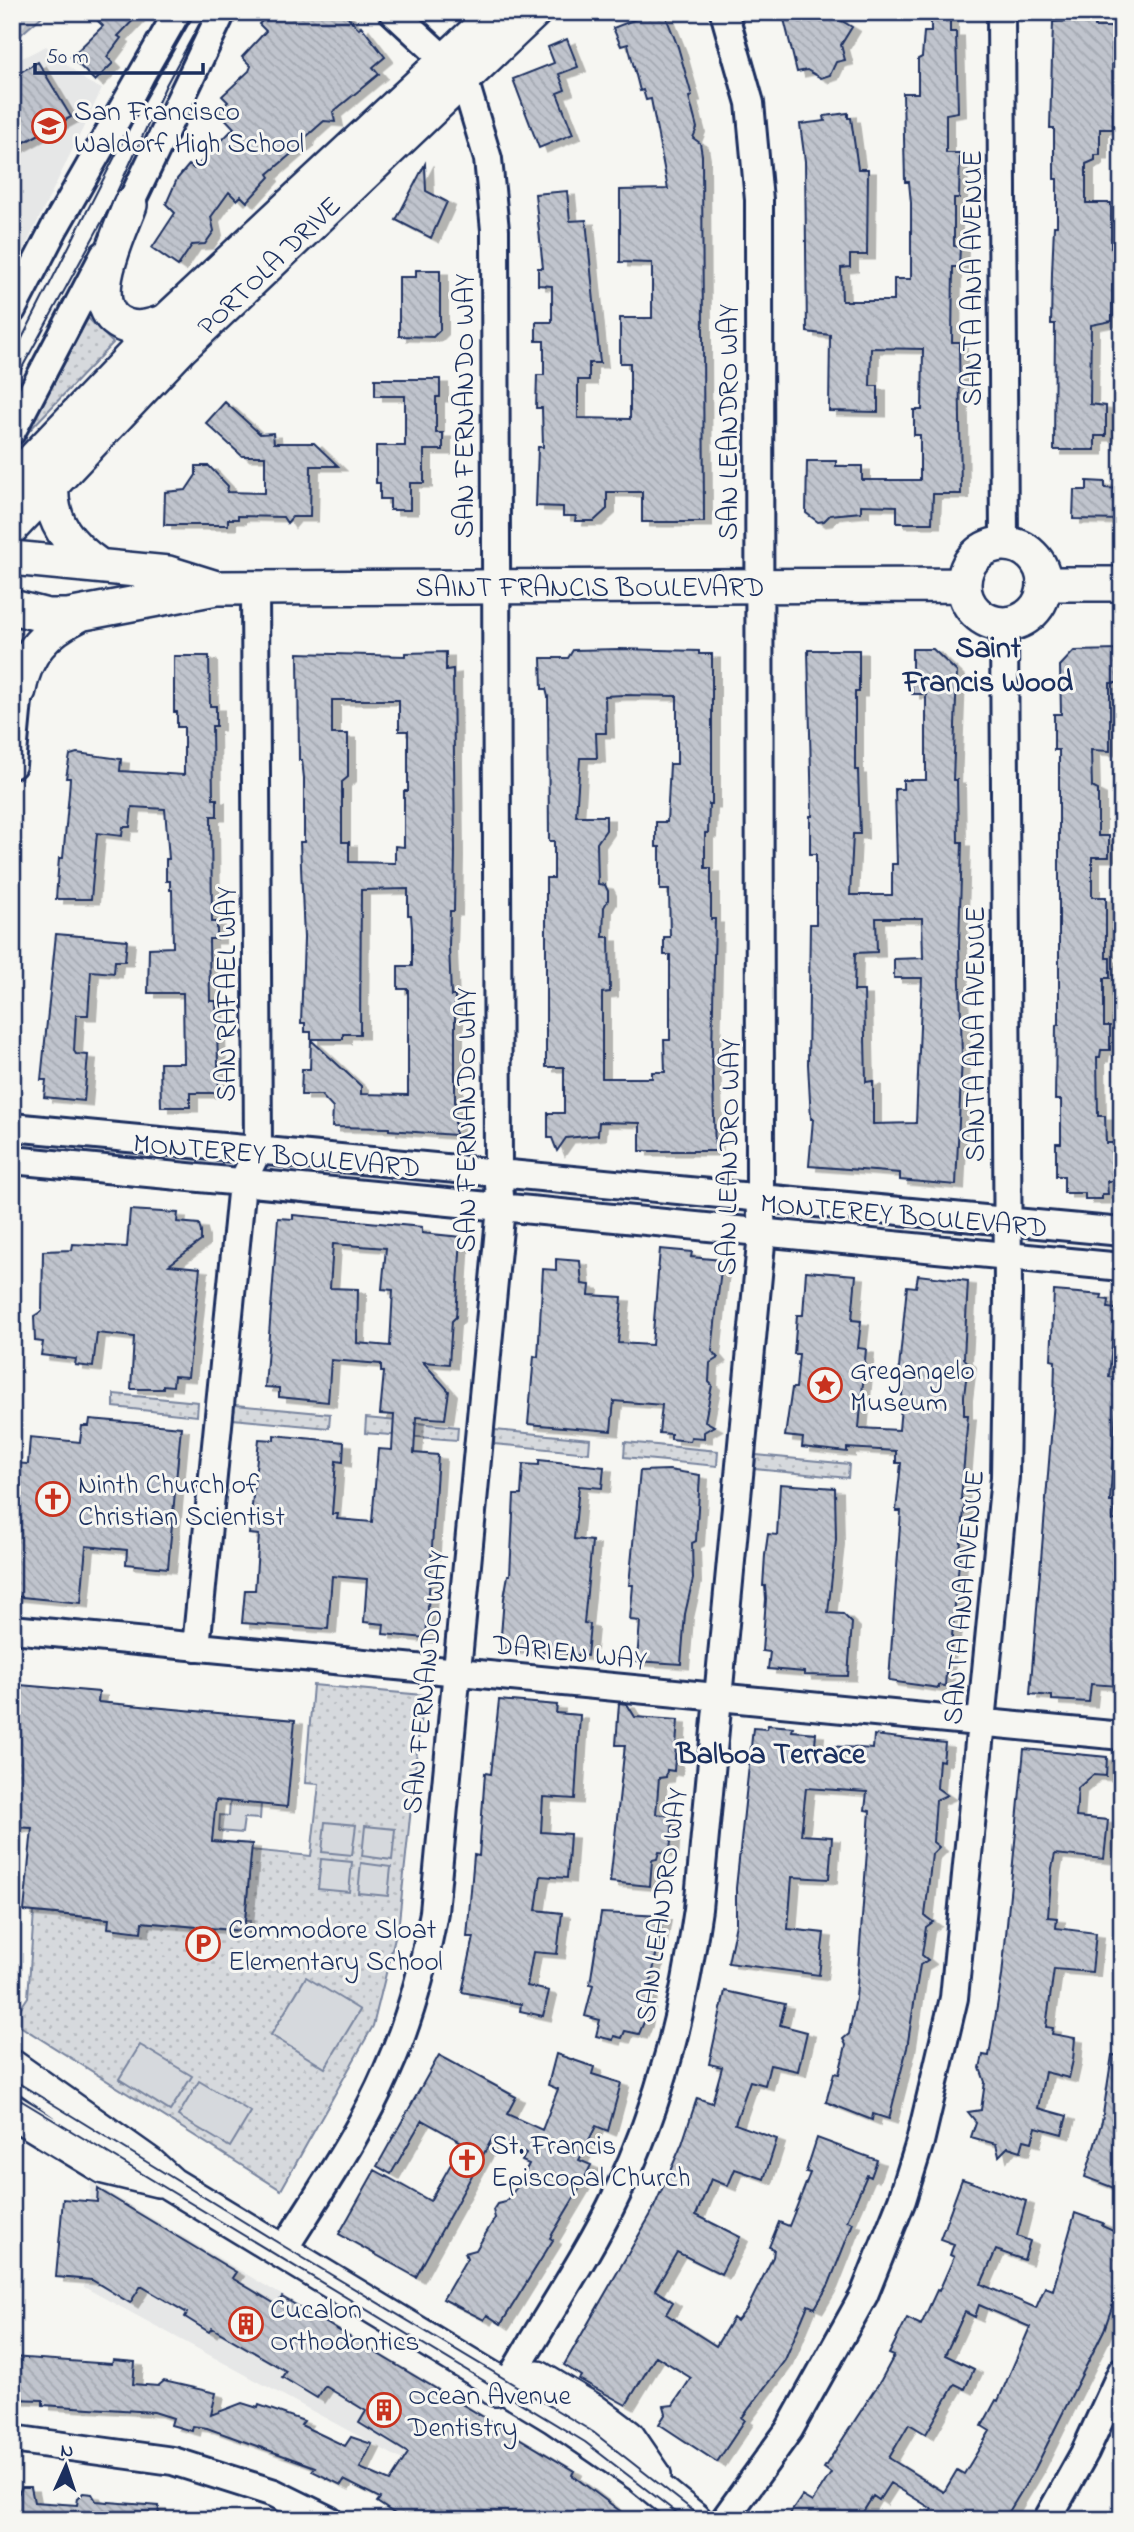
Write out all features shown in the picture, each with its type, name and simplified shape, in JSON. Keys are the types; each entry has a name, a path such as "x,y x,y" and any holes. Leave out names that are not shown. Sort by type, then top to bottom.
{"main road":[{"name":"PORTOLA DRIVE","path":"12,527 191,338 455,70 497,12"},
{"name":"PORTOLA DRIVE","path":"12,482 166,321 455,70 534,12"},
{"path":"130,205 103,285 106,308 114,320 129,327 147,327 166,321"},
{"path":"19,690 24,667 35,648 49,633 116,603 122,588 107,566 63,533 52,506 52,484"},
{"path":"1004,544 1019,547 1032,556 1041,568 1044,584 1041,599 1032,612 1019,621 1004,624 989,621 976,612 967,600 964,584 967,569 975,556 988,547 1004,544"},
{"name":"SAINT FRANCIS BOULEVARD","path":"12,558 168,573 216,588"},
{"name":"SAINT FRANCIS BOULEVARD","path":"12,607 47,616 95,611 216,588 964,584"},
{"path":"1044,584 1122,584"},
{"path":"12,2067 149,2164 171,2184 282,2252 293,2279 412,2358 472,2393 506,2387 588,2438 668,2496 695,2520"},
{"path":"12,2111 104,2167 171,2184"}],"street":[{"path":"12,310 61,216 178,12"},
{"path":"12,431 130,205 222,12"},
{"path":"393,12 455,70"},
{"name":"SAN LEANDRO WAY","path":"506,2387 616,2197 635,2155 663,2078 692,1950 762,1233 756,150 739,57 724,12"},
{"name":"SANTA ANA AVENUE","path":"1001,12 1004,544"},
{"name":"SAN FERNANDO WAY","path":"282,2252 387,2073 415,1996 434,1912 501,1207 498,1174 492,193 479,122 455,70"},
{"name":"SAN RAFAEL WAY","path":"196,1647 242,1182 258,1150 254,588"},
{"name":"SANTA ANA AVENUE","path":"724,2520 764,2468 816,2386 864,2295 902,2200 932,2099 954,1998 1006,1477 1004,624"},
{"path":"12,765 19,690"},
{"name":"MONTEREY BOULEVARD","path":"12,1127 1122,1232"},
{"name":"MONTEREY BOULEVARD","path":"12,1160 1122,1267"},
{"name":"DARIEN WAY","path":"12,1629 1122,1736"},
{"path":"1047,2520 1085,2452 1122,2371"},
{"path":"12,2439 173,2462 274,2493 329,2520"}],"shaded area":[{"name":"San Francisco Waldorf High School","path":"46,46 86,81 102,89 12,274 12,63"},
{"path":"91,2182 556,2458 634,2520 492,2520 467,2495 84,2287"}],"green space":[{"path":"12,12 47,12 12,42"},
{"path":"88,318 113,343 28,432"},
{"path":"114,1394 198,1402 197,1416 114,1407"},
{"path":"235,1405 330,1414 329,1428 233,1419"},
{"path":"366,1418 458,1427 457,1440 365,1433"},
{"path":"495,1430 590,1439 589,1453 494,1444"},
{"path":"625,1442 718,1451 717,1466 624,1457"},
{"path":"756,1455 849,1464 848,1478 755,1469"},
{"path":"313,1685 423,1695 399,1921 373,2026 281,2190 12,2021 28,1997 34,1912 109,1919 109,1928 141,1931 142,1922 249,1932 250,1921 245,1921 251,1850 311,1856 319,1784 305,1783"},
{"path":"230,1801 261,1804 260,1819 244,1818 242,1833 219,1831 220,1815 229,1816"},
{"path":"325,1822 356,1825 352,1855 322,1852"},
{"path":"365,1826 395,1829 392,1860 362,1856"},
{"path":"321,1859 352,1862 349,1892 318,1889"},
{"path":"361,1863 391,1867 388,1896 358,1893"},
{"path":"306,1977 360,2010 325,2068 271,2035"},
{"path":"140,2045 192,2076 170,2111 119,2079"},
{"path":"199,2081 251,2112 230,2147 178,2116"}],"building":[{"path":"89,12 141,12 118,36 121,38 107,57 113,63 95,81 71,57 103,26"},
{"path":"271,12 343,12 359,29 361,26 385,57 373,67 379,74 333,112 335,122 324,121 306,137 305,142 268,174 270,177 247,202 241,196 237,200 229,192 211,217 214,231 205,244 192,245 178,266 152,248 175,213 166,204 177,179 189,165 194,169 234,128 218,111 228,102 222,96 249,71 251,66 242,57 266,31 259,24"},
{"path":"654,12 664,12 678,47 692,96 689,97 697,128 693,138 700,143 702,155 704,522 642,522 642,492 607,492 607,509 594,521 575,521 576,516 563,516 563,507 536,506 538,447 543,447 542,408 536,408 537,375 544,375 544,341 536,341 536,322 552,322 552,286 538,285 538,268 543,268 535,194 567,191 570,221 586,220 600,363 589,363 589,380 578,380 578,418 630,419 630,363 620,363 620,318 652,318 652,263 620,262 620,190 668,189 651,99 646,100 643,90 640,91 628,44 621,46 613,28"},
{"path":"811,12 837,12 839,19 852,27 841,45 845,60 836,62 830,75 821,78 807,70 797,72 784,19"},
{"path":"931,12 950,12 950,32 956,32 958,112 946,114 946,153 960,153 959,198 954,198 954,246 960,247 959,267 953,267 952,342 959,342 961,494 933,494 932,523 897,523 897,506 861,505 861,512 830,515 824,521 818,522 806,513 807,461 836,461 836,466 862,466 862,480 920,480 920,435 914,435 914,410 922,410 923,349 871,348 870,386 878,386 878,412 829,411 830,335 807,332 805,161 800,124 825,121 824,116 848,113 848,118 851,118 858,169 868,169 867,255 850,255 850,267 841,268 842,301 894,301 894,279 911,279 911,203 909,182 905,182 903,93 918,93 918,59 922,57 924,32 931,32"},
{"path":"1070,16 1095,16 1095,27 1112,27 1113,129 1100,129 1100,155 1095,155 1095,160 1086,164 1086,203 1111,203 1111,247 1122,247 1122,285 1112,285 1112,321 1091,325 1090,404 1106,406 1106,436 1095,436 1095,450 1054,450 1055,324 1051,324 1057,179 1054,179 1054,128 1050,128 1053,22 1070,21"},
{"path":"567,39 578,67 559,74 565,90 557,93 573,134 539,148 513,79 554,63 548,47"},
{"path":"38,62 71,117 12,149 12,77"},
{"path":"425,164 426,191 447,202 431,238 396,220"},
{"path":"416,270 440,270 440,330 433,337 399,336 399,277 416,277"},
{"path":"375,379 440,379 440,397 436,397 436,433 443,433 443,450 424,450 424,483 410,483 410,510 390,510 390,499 380,499 380,483 376,483 376,446 405,446 405,396 375,396"},
{"path":"225,402 260,434 273,433 274,443 314,443 338,466 311,466 310,517 292,517 287,523 283,517 238,516 238,519 228,519 228,525 164,525 165,492 186,490 196,475 196,466 209,466 228,486 227,492 265,493 265,456 242,456 206,423"},
{"path":"1087,481 1105,482 1105,488 1122,489 1122,520 1073,519 1074,490 1087,490"},
{"path":"912,649 933,649 957,672 953,780 957,780 958,842 962,842 959,946 962,1057 956,1185 900,1180 900,1173 809,1166 813,1119 808,1064 810,924 816,924 816,854 810,854 812,816 808,650 859,650 859,692 855,692 855,770 858,770 860,834 853,834 850,895 892,895 892,864 897,864 895,789 903,789 903,780 926,780 926,694 912,694","holes":["876,918 922,918 923,958 894,959 894,978 922,978 916,1123 873,1124 873,1081 866,1082 864,991 854,991 855,953 877,952"]},
{"path":"573,650 699,651 699,654 712,654 712,804 709,804 708,833 705,833 705,868 711,868 711,919 715,919 712,1050 715,1151 640,1151 640,1123 599,1122 598,1135 566,1138 557,1151 552,1138 548,1138 548,1113 564,1113 564,1067 546,1067 546,878 554,878 554,841 549,841 548,697 546,689 542,689 541,658 568,658","holes":["605,696 677,696 677,764 670,764 667,822 656,822 656,847 660,847 660,890 669,890 670,937 664,937 664,955 670,955 670,1040 664,1040 665,1072 652,1072 652,1078 602,1078 602,993 610,992 609,937 603,937 604,907 608,900 608,891 605,885 598,884 597,843 606,830 606,816 576,816 580,758 597,758 596,733 606,733"]},
{"path":"1117,650 1117,683 1110,683 1110,751 1091,750 1092,787 1098,790 1098,836 1109,836 1109,857 1092,857 1092,897 1106,897 1106,958 1110,958 1110,978 1104,978 1104,1026 1110,1026 1110,1050 1101,1050 1100,1057 1097,1057 1098,1116 1105,1116 1106,1143 1115,1143 1115,1169 1114,1181 1107,1181 1108,1194 1102,1194 1102,1199 1085,1199 1085,1193 1064,1193 1064,1176 1056,1176 1056,1143 1061,1143 1061,1100 1055,1100 1056,1025 1059,1024 1059,750 1054,750 1054,714 1061,714 1060,666 1074,651"},
{"path":"446,652 446,670 453,669 455,851 454,911 450,911 449,946 451,996 455,996 455,1135 389,1128 332,1127 333,1108 321,1095 301,1095 302,1069 310,1069 311,1040 361,1086 361,1094 408,1095 408,989 398,989 398,966 412,966 412,928 411,915 408,915 408,889 361,890 360,1034 343,1034 343,1039 311,1039 311,1032 305,1032 305,1023 301,1023 304,938 300,842 304,842 304,778 302,760 299,760 298,653 405,656 405,653","holes":["332,700 399,700 399,731 408,731 404,847 395,846 395,863 349,862 349,842 342,842 342,782 348,777 348,734 332,734"]},
{"path":"174,656 209,656 210,706 216,706 216,726 212,726 213,799 217,799 217,816 211,816 212,922 217,922 217,939 209,939 210,1001 216,1001 219,1093 190,1093 190,1107 161,1107 160,1063 184,1063 183,993 148,993 149,948 173,947 172,890 170,881 166,881 166,859 169,859 165,809 132,807 130,827 123,827 122,836 97,833 91,899 56,899 59,858 63,858 70,778 66,778 70,755 77,753 121,759 120,771 184,775 184,727 177,727 177,712 174,712"},
{"path":"56,934 127,940 125,961 115,961 114,973 91,971 88,1015 76,1015 74,1051 76,1054 88,1055 84,1101 44,1097 46,1080 41,1080"},
{"path":"130,1210 178,1213 177,1222 199,1224 201,1232 201,1241 169,1265 200,1268 188,1377 174,1376 173,1386 163,1385 163,1389 131,1389 134,1337 97,1333 93,1367 75,1365 76,1359 41,1355 43,1342 35,1341 34,1316 42,1311 43,1251 72,1250 73,1244 127,1247"},
{"path":"293,1215 422,1227 422,1233 461,1237 456,1317 452,1321 449,1364 423,1362 449,1391 445,1419 416,1417 414,1453 438,1455 426,1638 383,1634 384,1624 364,1622 367,1579 332,1576 328,1629 242,1623 245,1590 255,1590 259,1535 249,1534 259,1439 274,1440 274,1435 344,1442 343,1462 336,1461 332,1514 338,1514 337,1519 372,1522 378,1449 392,1450 394,1415 380,1414 384,1372 381,1372 381,1364 331,1360 328,1402 279,1397 279,1388 265,1387 278,1218 293,1219","holes":["333,1244 386,1248 382,1289 393,1290 390,1346 357,1343 358,1289 330,1288"]},
{"path":"660,1249 692,1252 691,1257 722,1260 712,1351 718,1358 710,1363 709,1382 712,1385 705,1421 714,1426 704,1432 704,1438 691,1437 690,1441 671,1439 671,1434 659,1433 662,1405 614,1401 611,1431 528,1424 534,1356 538,1357 543,1269 556,1270 556,1259 580,1261 582,1284 590,1285 589,1295 622,1297 618,1343 652,1345"},
{"path":"806,1271 856,1275 852,1320 861,1321 858,1348 866,1349 859,1428 899,1430 903,1383 898,1379 907,1286 916,1287 918,1275 968,1281 964,1358 968,1363 964,1415 968,1415 961,1499 965,1499 951,1647 948,1647 945,1686 939,1685 939,1688 889,1681 901,1511 896,1511 901,1463 896,1463 896,1451 847,1448 847,1452 802,1447 803,1438 785,1436 792,1388 796,1388 799,1354 794,1354 797,1315 803,1315"},
{"path":"1054,1291 1102,1295 1101,1299 1109,1300 1108,1308 1122,1310 1122,1333 1113,1332 1109,1377 1118,1378 1110,1502 1115,1502 1113,1520 1122,1521 1122,1657 1119,1686 1091,1684 1089,1702 1052,1700 1052,1696 1030,1694 1054,1401 1055,1361 1051,1360"},
{"name":"Ninth Church of Christian Scientist","path":"90,1419 181,1427 168,1568 126,1564 127,1550 86,1546 81,1603 12,1596 12,1463 28,1464 30,1437 80,1442 82,1426 89,1426"},
{"path":"539,1460 604,1467 602,1488 579,1486 574,1539 592,1541 584,1623 590,1624 587,1656 500,1648 504,1598 510,1575 514,1495 521,1495 523,1464 539,1465"},
{"path":"669,1470 700,1475 696,1541 692,1543 693,1579 685,1614 681,1664 637,1661 640,1621 630,1620 633,1585 629,1585 640,1471"},
{"path":"780,1484 835,1488 836,1540 828,1613 843,1614 852,1623 848,1676 804,1675 804,1672 768,1669 770,1652 762,1651 766,1599 763,1586 765,1555 768,1534 777,1535"},
{"path":"20,1685 99,1692 98,1702 295,1720 287,1807 216,1800 212,1841 252,1844 244,1931 142,1922 141,1932 108,1928 109,1919 24,1911 32,1828 12,1827 12,1700 19,1700"},
{"path":"499,1700 557,1705 556,1713 580,1715 575,1799 543,1797 541,1832 570,1834 567,1878 541,1876 536,1910 562,1913 557,1954 533,1952 527,1986 549,1991 543,2016 520,2011 521,2004 462,1992 474,1937 467,1937 474,1855 479,1856 485,1773 491,1774"},
{"path":"619,1703 627,1704 635,1717 678,1720 674,1771 667,1770 666,1777 659,1778 656,1814 673,1816 670,1853 659,1852 657,1859 652,1860 650,1886 610,1882 625,1745 616,1745"},
{"path":"768,1725 793,1727 792,1731 816,1733 815,1745 873,1749 874,1735 945,1743 943,1761 939,1760 937,1788 947,1795 936,1800 933,1842 939,1847 932,1854 925,1916 933,1922 926,1927 922,1955 928,1960 920,1965 907,2048 889,2119 873,2114 872,2120 826,2102 834,2073 839,2074 846,2045 843,2039 849,2034 856,1998 870,1811 865,1810 867,1792 806,1788 801,1835 832,1837 829,1879 792,1877 788,1929 824,1933 819,1975 728,1963 736,1924 736,1888 753,1728 767,1729"},
{"path":"1024,1749 1107,1757 1106,1776 1093,1775 1078,1788 1076,1817 1108,1820 1104,1859 1055,1854 1052,1868 1048,1917 1057,1918 1056,1928 1096,1933 1092,1972 1054,1969 1046,2027 1053,2028 1052,2034 1075,2038 1073,2060 1069,2078 1045,2072 1038,2108 1067,2116 1062,2134 1036,2127 1032,2142 1024,2140 1021,2151 1008,2147 999,2156 996,2144 971,2137 976,2122 968,2112 981,2110 985,2082 980,2068 983,2055 989,2056 1002,1976"},
{"path":"601,1913 663,1916 644,2022 639,2034 625,2031 622,2038 614,2036 613,2040 596,2036 600,2020 585,2016 593,1985 590,1984"},
{"path":"725,1991 785,2004 780,2025 807,2032 798,2071 770,2065 765,2085 750,2081 735,2124 777,2139 764,2179 735,2169 728,2186 711,2179 696,2215 740,2237 721,2274 677,2252 655,2290 673,2302 666,2314 716,2346 733,2318 737,2321 747,2309 773,2257 774,2249 769,2247 779,2222 789,2226 810,2173 806,2172 817,2138 877,2160 871,2177 867,2175 847,2221 853,2223 829,2284 815,2308 808,2305 785,2360 742,2418 745,2420 717,2462 659,2424 666,2413 664,2406 673,2405 691,2378 656,2356 626,2405 579,2379 581,2376 564,2365 651,2214 682,2144 697,2098 712,2103 722,2067 709,2064"},
{"path":"556,2054 594,2067 592,2074 621,2083 608,2131 596,2126 579,2160 591,2165 581,2186 550,2238 553,2240 501,2324 487,2315 484,2320 443,2299 467,2258 465,2253 476,2250 495,2218 493,2210 497,2204 505,2202 517,2187 529,2164 522,2161 526,2153 493,2137 416,2277 339,2234 375,2170 430,2201 463,2143 422,2120 391,2174 377,2166 439,2055 516,2097 507,2114 542,2130 558,2089 548,2085"},
{"path":"1112,2055 1122,2056 1122,2191 1085,2177 1102,2121"},
{"path":"962,2179 1026,2201 1017,2236 1030,2241 1024,2260 996,2250 981,2284 1036,2308 1045,2287 1053,2290 1075,2213 1103,2223 1102,2226 1122,2235 1122,2278 1104,2330 1035,2469 1004,2520 924,2520 932,2509 890,2483 879,2500 873,2496 858,2520 786,2520 802,2496 812,2502 831,2473 824,2468 881,2380 894,2356 889,2354 907,2318 921,2325 954,2257 950,2255 954,2244 940,2239","holes":["979,2305 1030,2327 998,2401 996,2400 982,2426 990,2431 964,2474 957,2470 944,2492 889,2458 909,2424 926,2434 955,2384 965,2389 974,2369 945,2355 965,2312 975,2317"]},
{"path":"98,2189 236,2272 232,2278 277,2305 282,2297 574,2471 572,2475 632,2520 404,2520 377,2502 380,2498 344,2480 341,2485 312,2471 315,2467 207,2428 193,2426 192,2431 171,2425 173,2418 154,2412 43,2405 43,2400 12,2399 12,2357 112,2364 113,2360 135,2362 133,2384 158,2386 164,2381 216,2393 211,2415 242,2403 258,2408 259,2405 304,2421 301,2425 345,2446 351,2437 372,2444 360,2468 390,2481 408,2453 359,2423 366,2411 325,2386 317,2398 282,2377 286,2371 212,2328 209,2332 185,2317 187,2313 141,2286 130,2303 92,2280 56,2277 63,2199 97,2202"},
{"path":"22,2487 31,2487 34,2502 77,2505 78,2498 83,2493 92,2494 96,2501 159,2506 158,2520 12,2520 12,2498 16,2498"}],"tram line":[{"path":"12,358 154,80 193,12"},
{"path":"12,386 110,207 166,85 206,12"},
{"path":"12,2079 593,2432 705,2520"},
{"path":"12,2095 585,2442 686,2520"}],"place":[{"name":"San Francisco Waldorf High School","path":"49,126"},
{"name":"Gregangelo Museum","path":"825,1385"},
{"name":"Ninth Church of Christian Scientist","path":"53,1499"},
{"name":"Commodore Sloat Elementary School","path":"203,1944"},
{"name":"St. Francis Episcopal Church","path":"467,2160"},
{"name":"Cucalon Orthodontics","path":"246,2324"},
{"name":"Ocean Avenue Dentistry","path":"384,2410"}],"district":[{"name":"Saint Francis Wood","path":"988,664"},
{"name":"Balboa Terrace","path":"771,1753"}]}
